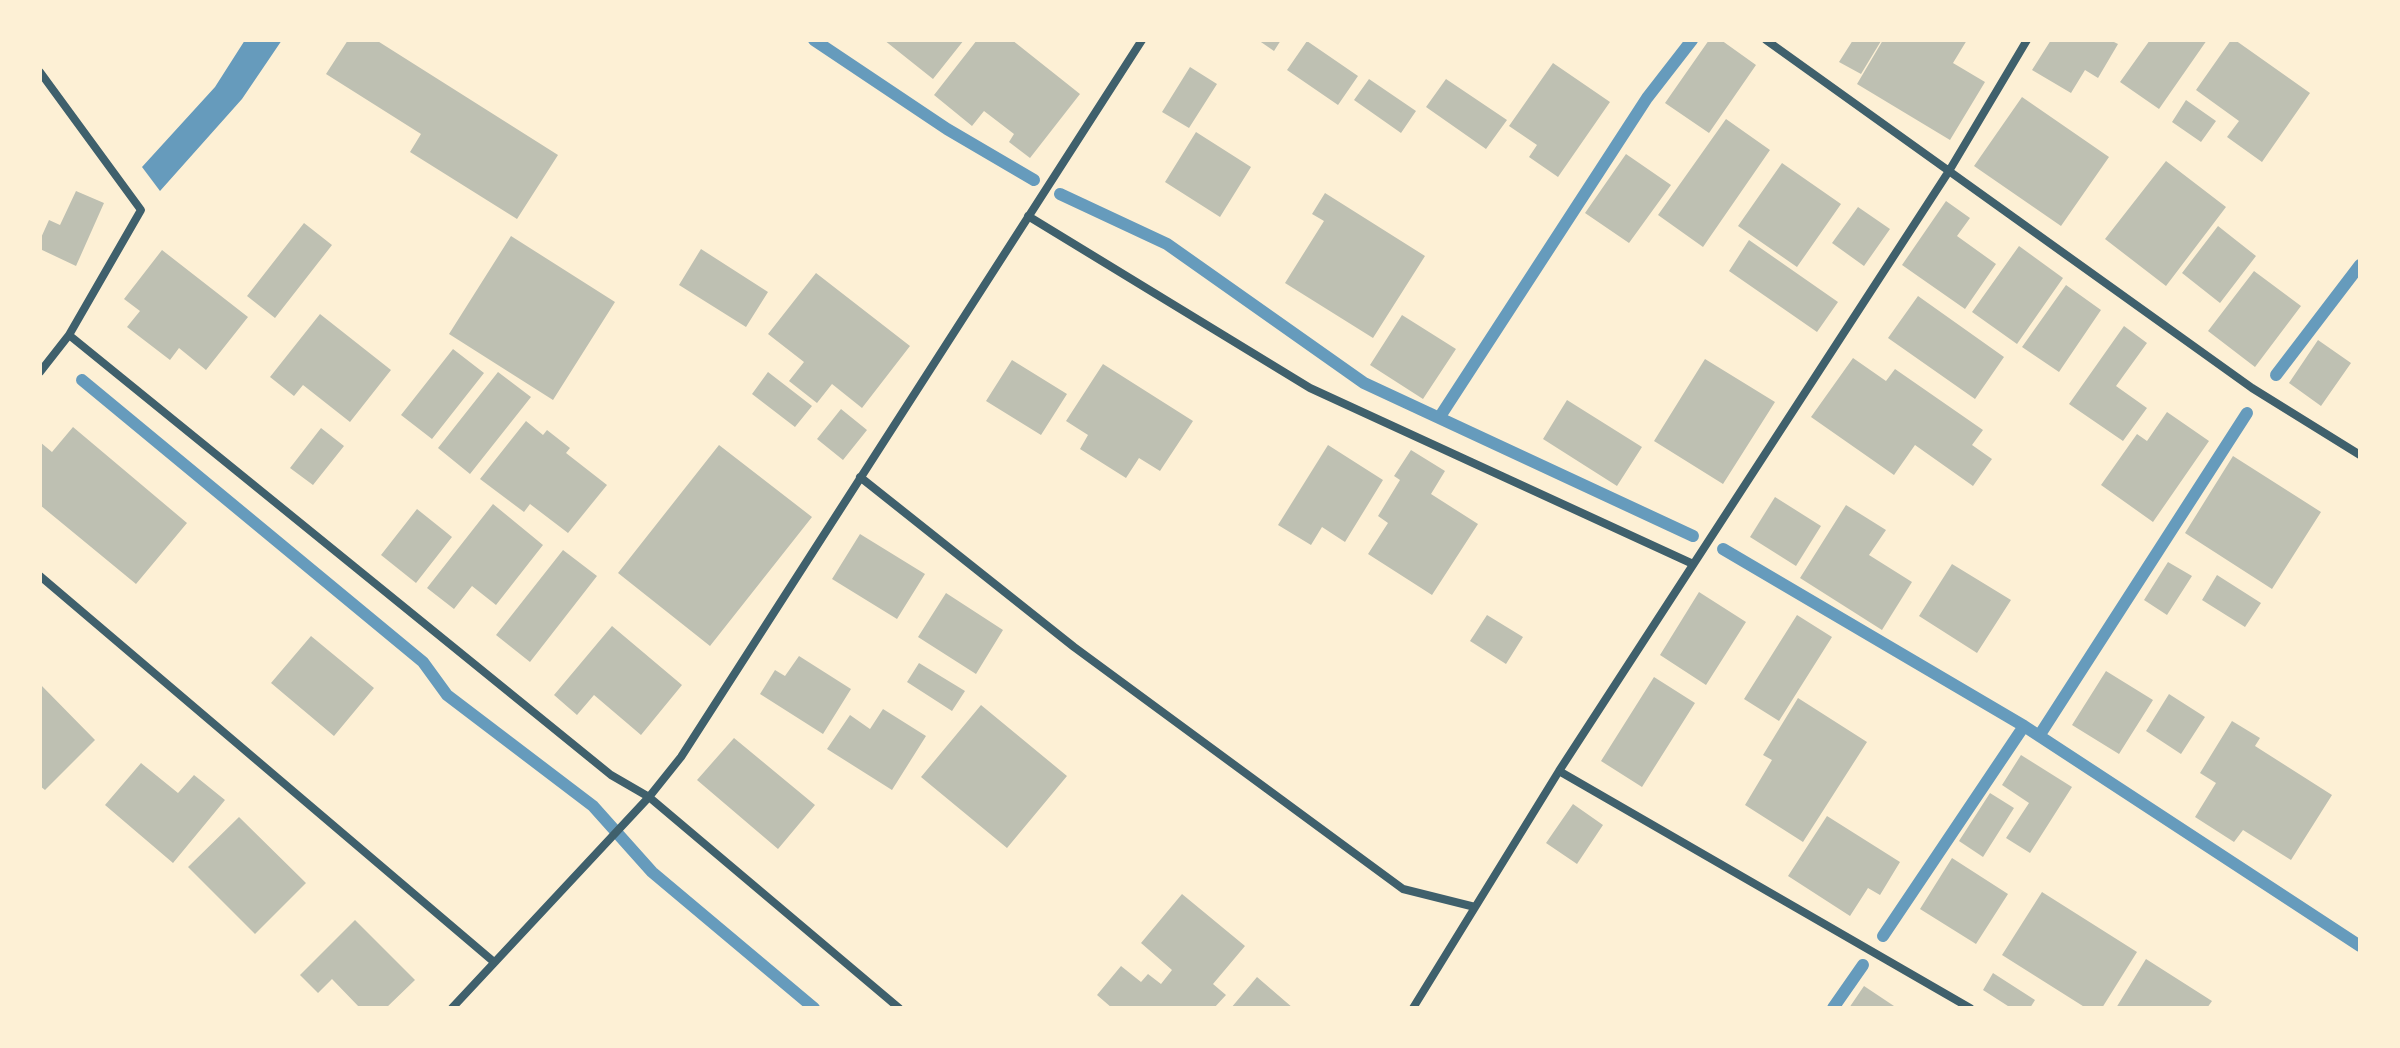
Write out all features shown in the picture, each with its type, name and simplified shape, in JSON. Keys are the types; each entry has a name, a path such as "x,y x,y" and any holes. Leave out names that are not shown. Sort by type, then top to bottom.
{"street":[{"path":"452,1008 623,826 681,757 1142,40"},
{"path":"1766,40 2252,388 2360,455"},
{"path":"1413,1008 1559,771 1949,171 2027,40"},
{"path":"40,72 141,210 69,335 40,372"},
{"path":"1028,216 1310,388 1693,564"},
{"path":"69,335 611,775 649,797 899,1008"},
{"path":"860,477 1074,647 1403,889 1475,907"},
{"path":"40,576 494,962"},
{"path":"1559,771 1970,1008"}],"water":[{"path":"245,40 282,40 242,99 160,191 142,167 215,87"}],"building":[{"path":"348,40 376,40 558,155 517,219 410,152 421,134 326,74"},
{"path":"884,40 964,40 933,79"},
{"path":"977,40 1012,40 1080,94 1030,158 1009,142 1014,134 984,111 972,126 934,95"},
{"path":"1258,40 1281,40 1274,51"},
{"path":"1709,40 1721,40 1756,65 1709,133 1665,103"},
{"path":"1853,40 1881,41 1861,74 1839,62"},
{"path":"1883,40 1967,40 1953,63 1985,82 1950,140 1857,84"},
{"path":"2051,40 2110,40 2118,44 2098,78 2085,70 2071,93 2032,70"},
{"path":"2150,40 2207,40 2159,109 2120,82"},
{"path":"2231,40 2310,93 2262,162 2227,137 2239,121 2196,90"},
{"path":"1307,41 1358,76 1338,105 1287,70"},
{"path":"1553,63 1610,102 1558,177 1529,157 1537,145 1509,126"},
{"path":"1190,67 1217,84 1189,128 1162,112"},
{"path":"1369,79 1416,111 1401,133 1354,100"},
{"path":"1446,79 1507,120 1486,149 1426,107"},
{"path":"2022,97 2109,157 2061,226 1974,166"},
{"path":"2186,100 2216,121 2201,142 2172,122"},
{"path":"1726,119 1770,150 1703,247 1658,215"},
{"path":"1196,132 1251,167 1220,217 1165,182"},
{"path":"1626,154 1671,185 1629,243 1585,213"},
{"path":"2166,161 2226,207 2166,286 2105,239"},
{"path":"1782,163 1841,204 1797,267 1738,226"},
{"path":"76,191 104,203 76,266 40,249 40,240 49,220 60,225"},
{"path":"1325,193 1425,256 1373,338 1285,283 1324,221 1312,214"},
{"path":"1946,201 1970,218 1957,236 1996,264 1965,309 1902,265"},
{"path":"1858,207 1890,229 1864,266 1832,243"},
{"path":"304,223 332,245 275,318 247,296"},
{"path":"2218,226 2256,256 2220,303 2182,273"},
{"path":"511,236 615,302 553,400 449,334"},
{"path":"1749,240 1838,302 1817,332 1729,271"},
{"path":"2019,246 2063,278 2017,344 1972,312"},
{"path":"701,249 768,292 746,327 679,285"},
{"path":"162,250 248,317 206,370 179,348 170,360 127,327 140,311 124,299"},
{"path":"2254,271 2301,306 2255,367 2208,331"},
{"path":"816,273 910,346 862,408 832,384 817,403 789,381 804,362 768,334"},
{"path":"2066,285 2101,310 2059,372 2022,347"},
{"path":"1918,296 2004,357 1975,399 1888,338"},
{"path":"320,314 391,370 350,422 303,385 294,396 270,377"},
{"path":"1402,315 1456,349 1423,399 1370,365"},
{"path":"2124,326 2147,343 2116,386 2147,408 2123,441 2069,404"},
{"path":"2318,340 2351,363 2321,406 2289,383"},
{"path":"453,349 484,373 432,439 401,415"},
{"path":"1853,358 1886,381 1895,369 1983,430 1972,445 1992,459 1973,486 1915,445 1894,475 1811,417"},
{"path":"1705,359 1775,402 1723,484 1654,441"},
{"path":"1012,360 1067,394 1041,435 986,401"},
{"path":"1103,364 1193,421 1160,471 1139,458 1126,478 1080,449 1088,435 1066,421"},
{"path":"498,372 531,397 470,474 438,448"},
{"path":"768,372 812,406 795,427 752,394"},
{"path":"1567,400 1642,447 1617,486 1543,439"},
{"path":"841,409 867,430 843,460 817,439"},
{"path":"2167,412 2209,441 2153,522 2101,485 2137,434 2147,441"},
{"path":"526,421 543,435 547,430 570,448 566,453 607,485 568,533 530,504 524,512 480,479"},
{"path":"73,427 187,523 136,584 40,505 40,442 52,452"},
{"path":"321,428 344,446 313,485 290,468"},
{"path":"719,445 812,517 710,646 618,573"},
{"path":"1328,445 1383,480 1345,542 1322,527 1311,545 1278,525"},
{"path":"1411,450 1445,471 1431,494 1478,524 1432,595 1368,554 1388,523 1378,516 1400,480 1394,476"},
{"path":"2233,456 2321,512 2272,589 2185,533"},
{"path":"1775,497 1821,526 1796,566 1750,537"},
{"path":"493,504 543,545 496,605 472,586 454,609 427,588"},
{"path":"1846,505 1886,530 1869,555 1912,582 1882,630 1800,578"},
{"path":"417,509 452,537 416,583 381,555"},
{"path":"860,534 925,574 897,619 832,579"},
{"path":"563,550 597,576 530,662 496,635"},
{"path":"2168,562 2192,576 2167,615 2144,600"},
{"path":"1952,564 2011,600 1977,653 1919,616"},
{"path":"2217,575 2261,603 2245,627 2202,600"},
{"path":"1699,592 1746,622 1706,685 1660,655"},
{"path":"946,593 1003,630 976,674 918,637"},
{"path":"1487,615 1523,637 1506,664 1470,641"},
{"path":"1797,615 1832,637 1779,721 1744,699"},
{"path":"612,626 682,685 641,735 594,695 577,715 554,695"},
{"path":"311,636 374,688 334,736 271,683"},
{"path":"799,656 851,689 823,734 760,694 775,670 785,676"},
{"path":"919,663 965,691 952,711 907,682"},
{"path":"2106,671 2153,700 2119,754 2072,725"},
{"path":"1654,677 1695,703 1642,787 1601,761"},
{"path":"40,684 95,740 45,790 40,786"},
{"path":"2169,694 2205,717 2181,754 2146,731"},
{"path":"1798,698 1867,742 1803,842 1745,805 1772,760 1763,755"},
{"path":"981,705 1067,776 1007,848 921,777"},
{"path":"883,709 926,736 892,790 827,749 850,715 870,729"},
{"path":"2232,721 2260,738 2255,746 2332,795 2291,860 2243,830 2234,842 2195,817 2216,783 2200,773"},
{"path":"734,738 815,805 778,849 697,780"},
{"path":"2021,755 2072,787 2030,853 2006,838 2029,803 2002,785"},
{"path":"141,763 178,793 194,775 225,800 173,863 105,805"},
{"path":"1990,793 2014,808 1983,857 1959,841"},
{"path":"1573,804 1603,825 1577,864 1546,843"},
{"path":"1827,816 1900,862 1880,895 1868,888 1850,916 1788,876"},
{"path":"239,817 306,883 255,934 188,867"},
{"path":"1952,858 2008,894 1976,944 1920,909"},
{"path":"2042,892 2137,952 2102,1008 2086,1008 2002,955"},
{"path":"1182,894 1245,946 1213,984 1226,995 1214,1008 1112,1008 1097,995 1121,966 1141,982 1148,974 1161,984 1172,970 1141,943"},
{"path":"355,920 415,980 386,1008 360,1008 332,979 318,993 300,975"},
{"path":"2146,959 2212,1001 2207,1008 2116,1008"},
{"path":"1993,973 2035,1000 2030,1008 2011,1008 1983,990"},
{"path":"1257,977 1293,1008 1231,1008"},
{"path":"1864,986 1897,1008 1849,1008"}],"waterway":[{"path":"814,40 947,129 1034,180"},
{"path":"1439,418 1647,98 1692,40"},
{"path":"1060,194 1167,244 1364,383 1693,536"},
{"path":"2276,375 2360,265"},
{"path":"82,380 423,662 447,695 593,806 652,872 814,1008"},
{"path":"2039,736 2247,413"},
{"path":"1723,549 2024,726 2360,946"},
{"path":"1883,936 2024,726"},
{"path":"1833,1008 1863,965"}]}
